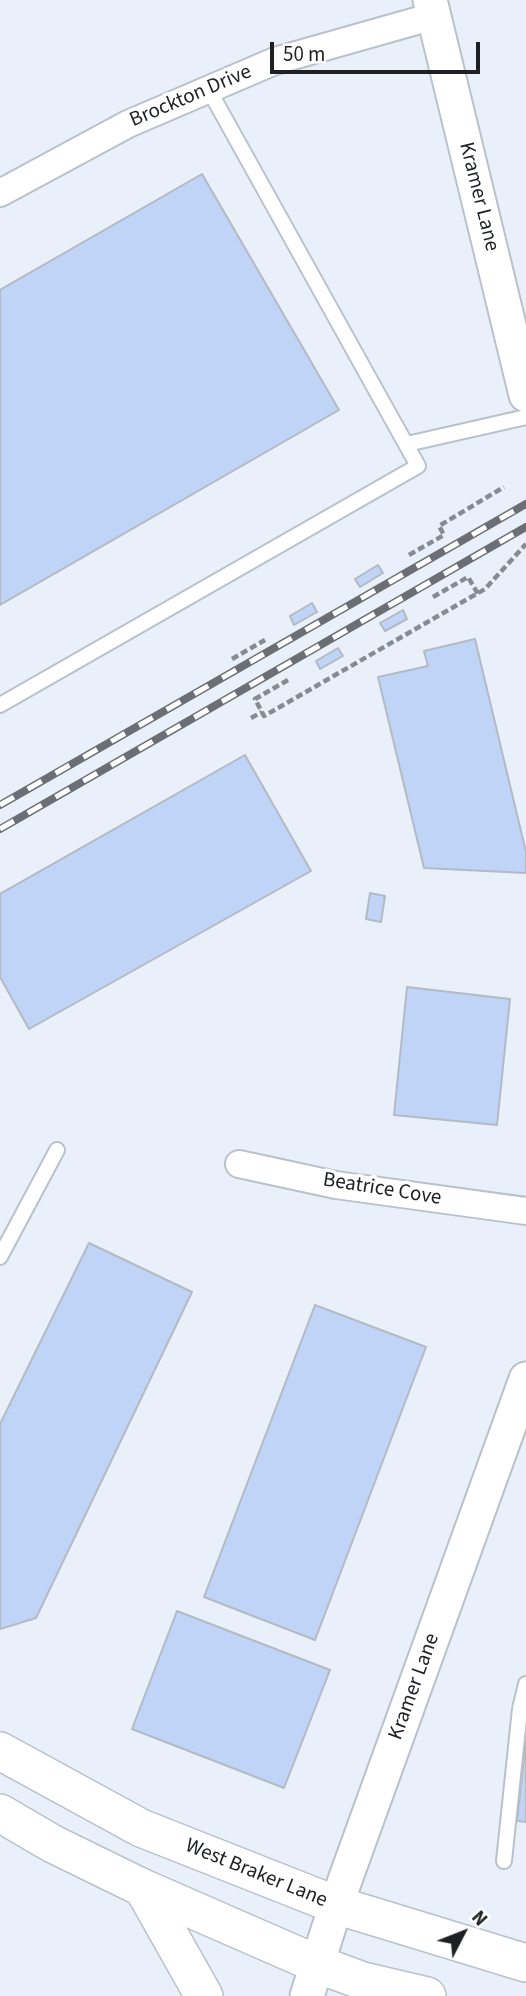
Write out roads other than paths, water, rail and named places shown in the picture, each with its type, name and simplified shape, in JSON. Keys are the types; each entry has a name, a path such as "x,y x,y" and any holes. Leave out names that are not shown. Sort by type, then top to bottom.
{"main road":[{"name":"West Braker Lane","path":"0,1751 141,1828 335,1905 526,1963"},
{"path":"0,1813 53,1844 143,1888 312,1980 363,1981 427,1996"},
{"path":"143,1888 204,1996"}],"street":[{"name":"Brockton Drive","path":"0,193 128,124 275,61 432,8"},
{"name":"Kramer Lane","path":"432,8 526,395"},
{"name":"Beatrice Cove","path":"239,1164 336,1185 526,1211"},
{"name":"Kramer Lane","path":"312,1980 335,1905 526,1379"}],"lane":[{"path":"0,705 418,466 209,90"},
{"path":"407,444 526,417"},
{"path":"0,1256 57,1150"},
{"path":"504,1861 520,1709 526,1684"}],"railway":[{"path":"0,805 526,504"},
{"path":"0,829 526,527"}]}
